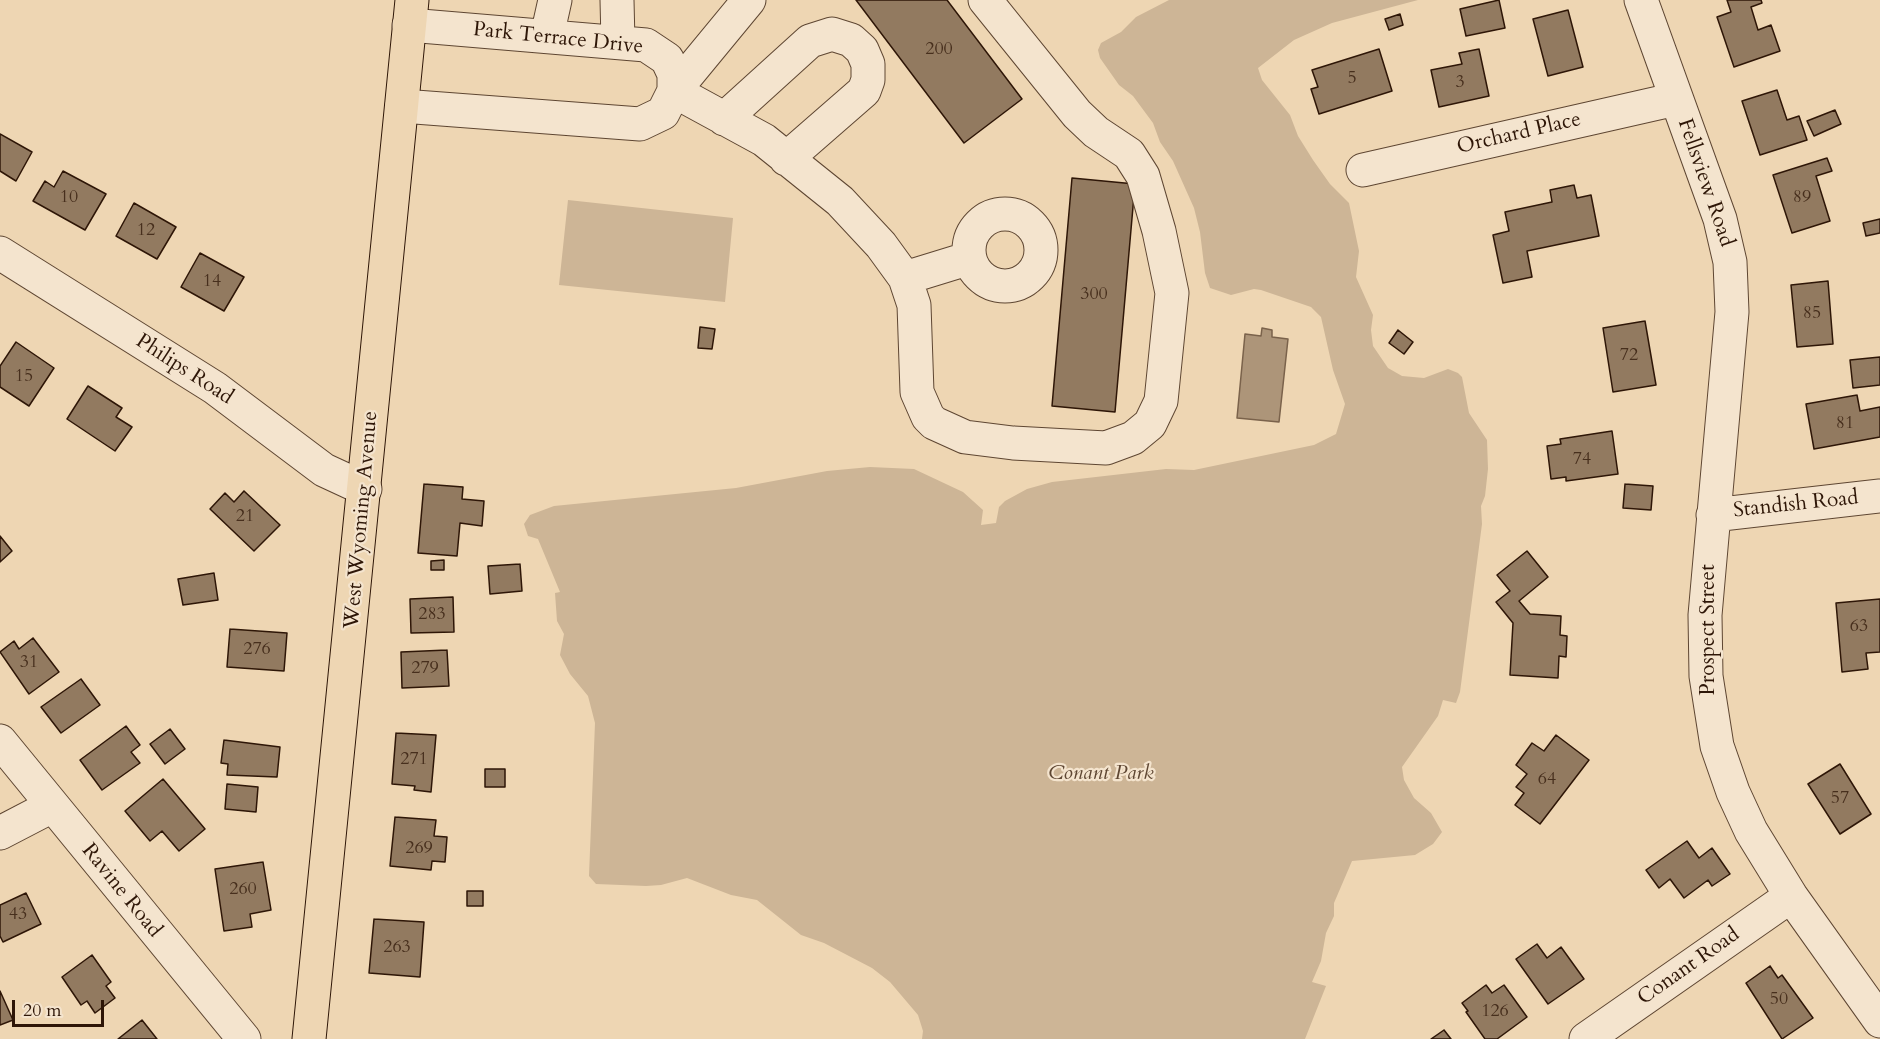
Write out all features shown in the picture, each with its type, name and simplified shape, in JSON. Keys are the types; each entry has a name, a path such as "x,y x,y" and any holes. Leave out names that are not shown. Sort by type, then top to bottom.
{"main road":[{"name":"West Wyoming Avenue","path":"309,1039 411,13"}],"street":[{"path":"547,36 555,0"},
{"path":"617,0 618,42"},
{"path":"402,106 640,124 663,113 674,91 749,0"},
{"path":"674,91 764,140 840,201 881,245 905,278 916,319 917,392 923,409 934,423 965,437 1013,443 1106,448 1133,438 1150,424 1161,401 1166,373 1172,293 1166,256 1143,176 1130,154 1096,132 1077,114 985,0"},
{"name":"Fellsview Road","path":"1641,0 1720,219 1730,262 1733,296 1723,408"},
{"name":"Park Terrace Drive","path":"411,13 547,36 646,45 661,52 674,74 674,91"},
{"path":"724,118 810,41 832,34 851,40 862,50 868,64 868,80 864,91 786,159"},
{"name":"Orchard Place","path":"1363,170 1676,99"},
{"name":"Philips Road","path":"0,253 215,388 324,470 365,489"},
{"path":"905,278 970,258"},
{"name":"Prospect Street","path":"1723,408 1705,615 1706,676 1717,746 1733,792 1751,831 1791,896 1880,1021"},
{"name":"Standish Road","path":"1713,515 1880,496"},
{"name":"Ravine Road","path":"0,741 244,1039"},
{"path":"0,833 52,806"},
{"name":"Conant Road","path":"1586,1039 1791,896"}],"green space":[{"name":"Conant Park","path":"1169,0 1418,0 1332,23 1294,40 1258,68 1262,80 1290,115 1298,136 1313,160 1330,184 1349,203 1359,251 1356,277 1373,315 1371,330 1373,346 1388,368 1402,376 1424,378 1448,369 1458,373 1462,377 1469,413 1487,440 1488,469 1485,496 1481,506 1482,524 1460,692 1456,703 1443,700 1438,716 1402,767 1404,780 1414,798 1431,813 1442,832 1433,844 1415,855 1352,861 1334,903 1334,916 1326,933 1321,961 1312,982 1326,986 1305,1039 922,1039 923,1031 918,1015 890,982 872,968 824,943 801,935 757,900 731,895 687,878 661,885 646,886 596,884 589,876 595,723 588,696 570,674 560,655 564,634 557,621 555,593 560,592 538,539 528,536 524,524 530,515 554,506 736,488 827,471 870,467 914,469 963,492 983,510 981,525 996,523 999,507 1005,501 1027,489 1052,482 1166,469 1194,470 1314,445 1336,434 1345,404 1333,370 1321,317 1311,307 1261,290 1254,289 1231,295 1210,288 1205,273 1200,232 1194,208 1173,161 1160,142 1153,123 1133,96 1119,85 1100,58 1098,50 1101,43 1121,32 1136,17"},
{"path":"568,200 733,218 725,302 559,285"}],"shaded area":[{"path":"1262,328 1272,330 1272,337 1288,339 1279,422 1237,418 1245,334 1261,336"}],"building":[{"path":"856,0 947,0 1022,99 964,143"},
{"path":"1499,0 1505,28 1466,36 1460,9"},
{"path":"1727,0 1761,0 1762,3 1751,7 1758,30 1771,25 1780,51 1734,67 1717,17 1731,12"},
{"path":"1568,10 1583,67 1548,76 1533,19"},
{"path":"1400,14 1403,25 1389,30 1385,19"},
{"path":"1379,49 1392,91 1319,114 1311,89 1318,87 1312,70"},
{"path":"1479,49 1489,96 1439,107 1431,70 1462,64 1459,53"},
{"path":"1777,90 1787,120 1799,116 1807,140 1760,155 1742,101"},
{"path":"1835,110 1841,124 1814,136 1807,121"},
{"path":"0,134 32,152 16,181 0,171"},
{"path":"1827,158 1832,171 1816,176 1830,221 1792,233 1773,175"},
{"path":"63,171 106,194 85,230 33,201 45,181 54,187"},
{"path":"1072,178 1135,184 1115,412 1052,406"},
{"path":"1574,185 1577,198 1591,195 1599,236 1527,251 1532,277 1503,283 1493,235 1509,231 1505,212 1552,202 1550,190"},
{"path":"134,203 176,227 157,259 116,236"},
{"path":"1880,219 1880,233 1866,236 1863,223"},
{"path":"200,253 244,277 224,311 181,287"},
{"path":"1828,281 1833,344 1797,347 1791,285"},
{"path":"1645,321 1656,385 1613,392 1603,328"},
{"path":"700,327 715,329 712,349 698,348"},
{"path":"1398,330 1413,342 1404,354 1389,343"},
{"path":"16,342 54,368 29,406 0,387 0,366"},
{"path":"1880,357 1880,385 1853,388 1850,360"},
{"path":"88,386 122,408 116,417 132,427 115,451 67,419"},
{"path":"1857,395 1860,411 1880,407 1880,437 1814,449 1806,404"},
{"path":"1612,431 1618,474 1566,481 1566,477 1551,479 1547,446 1561,444 1560,439"},
{"path":"424,484 463,487 462,499 484,501 482,526 460,523 457,556 418,553"},
{"path":"1625,484 1653,486 1651,510 1623,508"},
{"path":"244,491 280,525 254,551 210,509 225,493 234,502"},
{"path":"0,536 12,551 0,562"},
{"path":"1527,551 1548,577 1519,601 1530,614 1561,616 1560,635 1567,636 1566,657 1559,656 1558,678 1510,675 1513,623 1496,602 1510,591 1497,575"},
{"path":"444,560 444,570 431,570 431,561"},
{"path":"520,564 522,591 490,594 488,566"},
{"path":"214,573 218,600 183,605 178,579"},
{"path":"453,597 454,632 411,633 410,599"},
{"path":"1880,599 1880,652 1866,653 1868,669 1842,672 1836,603"},
{"path":"230,629 287,633 284,671 227,667"},
{"path":"33,638 59,672 29,694 0,652 14,641 19,649"},
{"path":"447,650 449,686 402,688 401,652"},
{"path":"81,679 100,705 61,733 41,707"},
{"path":"126,726 140,745 131,752 140,763 102,790 80,760"},
{"path":"170,729 185,749 165,764 150,744"},
{"path":"396,733 436,735 431,792 414,790 415,786 392,784"},
{"path":"1556,735 1589,760 1540,824 1515,805 1524,793 1516,787 1527,774 1516,765 1532,743 1544,751"},
{"path":"224,740 280,747 277,777 227,775 228,764 221,763"},
{"path":"1840,764 1871,814 1840,834 1808,784"},
{"path":"485,769 505,769 505,787 485,787"},
{"path":"163,779 205,829 179,851 162,831 150,841 125,811"},
{"path":"227,784 258,787 256,812 225,809"},
{"path":"395,817 436,820 434,836 447,837 445,862 432,861 431,870 390,866"},
{"path":"1687,841 1699,858 1712,848 1730,874 1712,886 1708,880 1684,898 1670,879 1659,888 1646,870"},
{"path":"263,862 271,910 250,914 252,927 224,931 215,869"},
{"path":"467,891 483,891 483,906 467,906"},
{"path":"26,893 41,924 3,942 0,936 0,905"},
{"path":"374,919 424,922 420,977 369,973"},
{"path":"1537,944 1547,958 1561,947 1584,979 1548,1004 1516,959"},
{"path":"92,955 111,982 106,986 115,998 95,1013 87,1001 81,1005 62,977"},
{"path":"1770,966 1778,978 1782,975 1813,1018 1782,1039 1746,983"},
{"path":"1486,985 1492,993 1504,985 1527,1017 1497,1039 1485,1039 1462,1003"},
{"path":"0,991 13,1020 0,1025"},
{"path":"142,1020 157,1039 118,1039"},
{"path":"1444,1030 1451,1039 1431,1039"}]}
